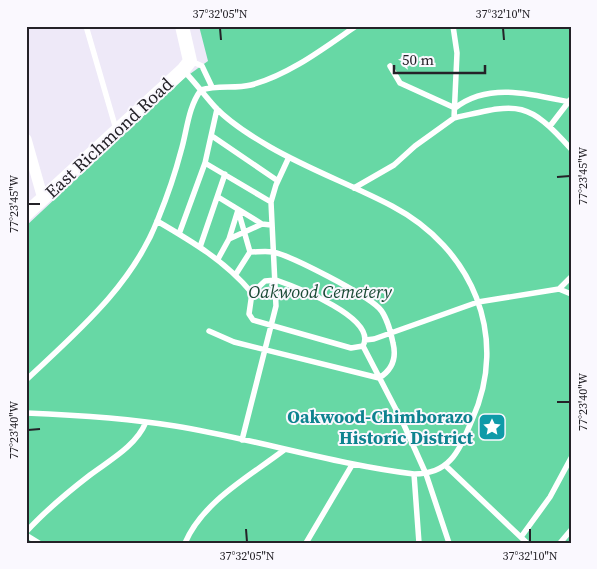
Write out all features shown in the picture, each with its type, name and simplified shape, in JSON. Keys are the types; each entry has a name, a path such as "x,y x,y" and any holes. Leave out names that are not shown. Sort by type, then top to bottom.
{"street":[{"path":"182,26 187,65"},
{"name":"East Richmond Road","path":"26,214 187,65"},
{"path":"26,139 43,199"}],"lane":[{"path":"86,26 117,131"},
{"path":"26,380 120,287 138,260 157,221 182,150 193,104 201,90 212,87 250,86 276,76 356,26"},
{"path":"453,26 457,53 454,118"},
{"path":"187,65 202,66 212,87"},
{"path":"26,413 146,422 242,440 352,465 414,474 426,474 446,466 458,448 472,420 484,384 487,342 478,302 457,260 440,241 394,207 289,157 245,131 217,109 201,90 187,65"},
{"path":"390,66 400,83 455,108"},
{"path":"455,108 477,96 506,91 570,100 550,126"},
{"path":"354,188 394,165 415,146 454,118 498,108 519,108 542,118 571,149"},
{"path":"179,234 205,163 217,109"},
{"path":"212,136 278,180"},
{"path":"242,440 276,306 271,202 278,180 289,157"},
{"path":"205,163 271,202"},
{"path":"200,247 225,174"},
{"path":"218,197 262,224"},
{"path":"238,210 250,252"},
{"path":"218,258 229,239 238,210"},
{"path":"157,221 218,258 236,274 252,293"},
{"path":"229,239 243,230 262,224 271,224"},
{"path":"209,331 234,342 379,378 390,371 394,362 395,348 391,333 379,308 332,278 273,252 250,252"},
{"path":"236,274 250,252"},
{"path":"559,289 571,277"},
{"path":"449,543 426,474 364,343 364,330 348,315 331,305 276,280 266,281 252,293 249,310 250,317 253,320 351,348 364,343 391,333 478,302 559,289 571,294"},
{"path":"39,543 26,534 64,496 117,457 143,430 146,422"},
{"path":"185,543 197,524 212,506 247,476 284,450"},
{"path":"520,537 550,497 571,458"},
{"path":"306,543 352,465"},
{"path":"446,466 527,543"},
{"path":"414,474 419,543"},
{"path":"560,543 571,530"}],"green space":[{"name":"Oakwood Cemetery","path":"199,26 571,26 571,543 26,543 26,226 183,79 208,61"}],"place":[{"name":"Oakwood-Chimborazo Historic District","path":"492,427"}]}
